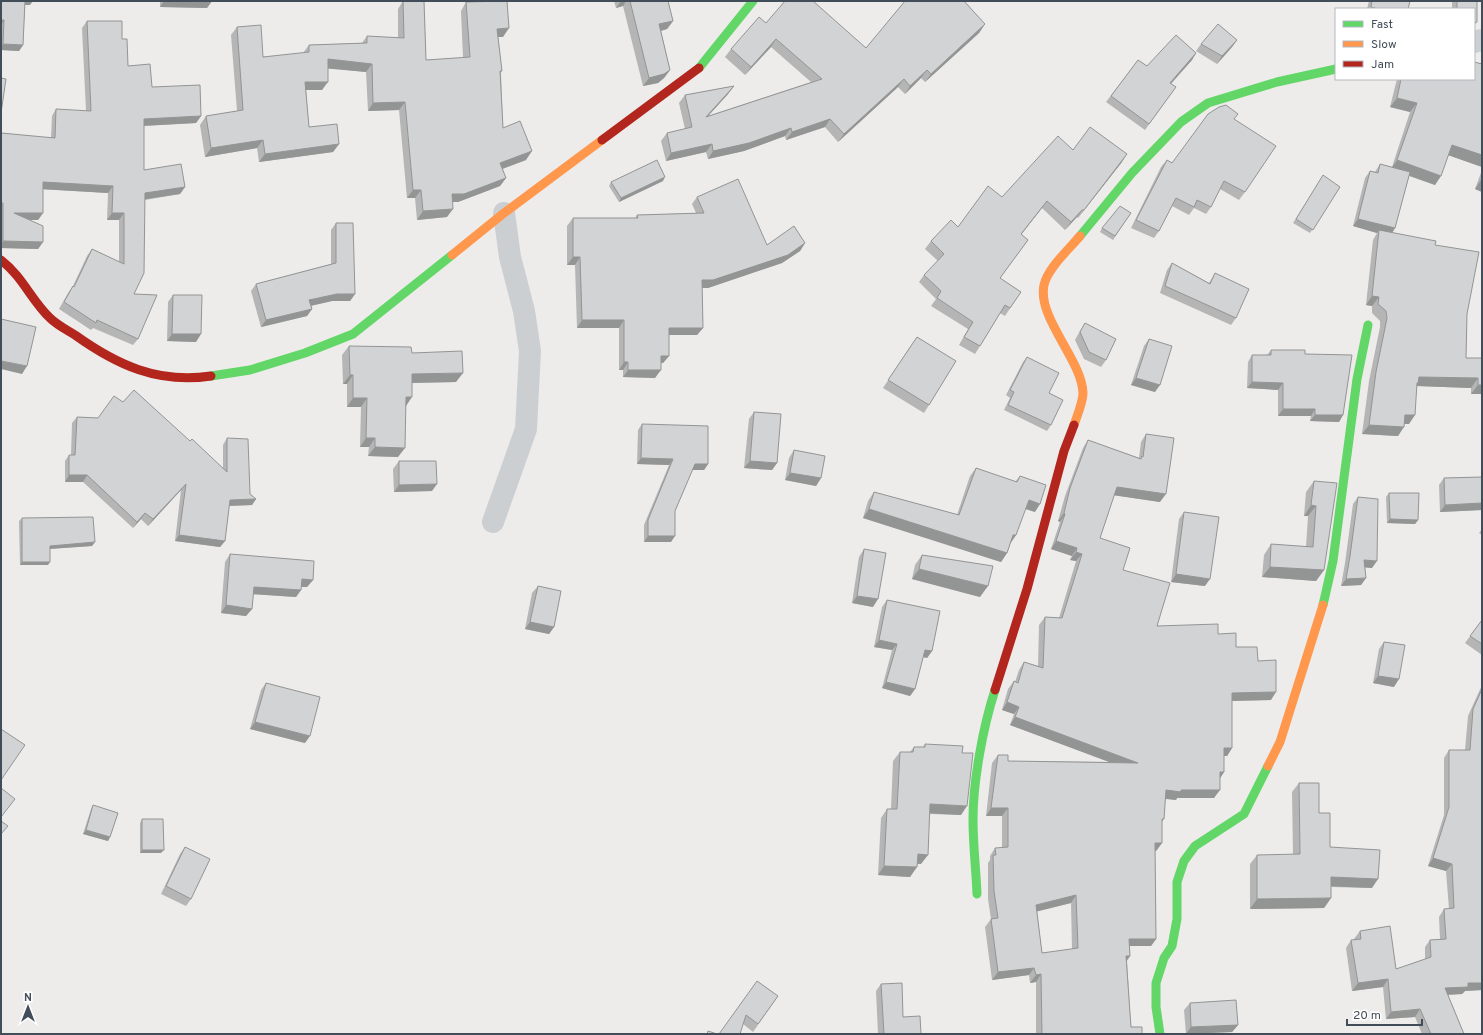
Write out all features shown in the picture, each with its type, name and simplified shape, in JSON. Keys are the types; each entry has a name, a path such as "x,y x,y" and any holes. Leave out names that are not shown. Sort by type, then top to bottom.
{"street":[{"path":"1,260 14,270 50,318 97,351 136,370 162,377 191,379 250,370 305,353 352,334 504,213 703,65 749,3"},
{"path":"977,894 973,819 977,775 990,706 1027,589 1064,451 1076,419 1083,393 1078,375 1042,302 1044,284 1050,272 1132,173 1181,122 1208,104 1277,82 1335,69"},
{"path":"493,522 526,429 530,351 524,311 510,258 504,213"},
{"path":"1160,1034 1156,1007 1156,983 1164,958 1172,946 1177,919 1177,882 1184,861 1195,846 1244,814 1280,742 1327,592 1333,561 1356,386 1368,325"}],"building":[{"path":"1,1 25,1 23,45 3,44 4,20 1,20"},
{"path":"403,1 424,1 426,60 470,57 466,2 507,1 509,28 497,29 502,71 500,71 503,128 520,121 532,151 500,163 506,178 464,194 452,194 453,209 423,211 421,190 413,190 405,102 373,103 372,64 328,59 328,82 305,82 309,127 337,124 339,144 265,154 263,140 211,148 206,116 243,110 237,27 261,25 263,57 309,52 309,45 367,43 367,36 404,38"},
{"path":"630,1 668,1 673,21 659,24 670,70 664,74 649,78"},
{"path":"785,1 813,1 866,48 905,1 964,1 985,24 931,74 927,70 910,86 904,79 844,134 830,119 792,132 791,128 749,143 713,151 712,144 671,153 667,133 692,127 685,95 734,86 706,117 822,79 776,39 751,67 731,49 759,17 766,23"},
{"path":"1372,1 1410,1 1408,8 1371,7"},
{"path":"1457,1 1477,1 1477,22 1475,23 1475,8 1457,8"},
{"path":"87,21 122,21 122,39 127,39 128,66 150,64 152,87 200,85 201,116 144,119 144,170 181,164 185,187 145,193 144,273 134,294 157,295 138,339 97,320 96,323 64,302 73,286 74,287 92,249 124,264 124,213 112,213 113,186 43,182 43,213 14,213 43,226 43,242 3,241 3,203 1,203 1,133 55,138 56,109 91,111"},
{"path":"1218,24 1237,40 1222,56 1201,44"},
{"path":"1176,35 1196,53 1170,83 1176,87 1149,124 1111,96 1138,60 1147,66"},
{"path":"1475,62 1482,64 1482,155 1452,145 1441,176 1397,160 1417,103 1397,98 1401,80 1475,80"},
{"path":"1,78 6,79 1,113"},
{"path":"1226,105 1238,114 1234,119 1276,146 1245,192 1224,181 1211,207 1197,200 1194,207 1176,198 1159,231 1136,220 1167,160 1172,163 1208,114 1219,107"},
{"path":"1090,127 1127,154 1084,210 1082,210 1071,222 1047,201 1021,234 1028,240 1000,278 1021,292 1010,308 1005,305 980,346 964,337 973,322 937,298 941,291 924,275 944,254 931,241 951,220 958,227 988,186 1002,197 1058,136 1073,150"},
{"path":"657,160 665,177 621,198 611,182"},
{"path":"1380,164 1410,172 1395,228 1358,219 1370,171 1378,173"},
{"path":"1323,175 1340,187 1313,230 1296,219"},
{"path":"738,179 767,245 794,226 805,243 788,255 713,280 702,280 703,328 669,328 669,356 661,356 661,370 628,370 628,362 624,362 624,320 582,320 580,257 573,257 573,218 638,218 637,215 704,213 697,197"},
{"path":"1120,206 1131,213 1115,236 1102,228"},
{"path":"336,223 353,223 355,294 337,294 309,300 312,309 266,320 256,284 336,263"},
{"path":"1379,230 1436,241 1435,245 1479,252 1467,314 1466,358 1482,358 1482,385 1478,385 1478,378 1419,377 1417,383 1415,415 1405,415 1404,427 1369,425 1376,372 1387,318 1386,311 1378,304 1379,297 1372,296"},
{"path":"1172,263 1210,284 1215,273 1249,289 1236,318 1165,286"},
{"path":"173,295 202,295 201,334 172,334"},
{"path":"1,319 36,327 27,366 1,361"},
{"path":"1085,323 1116,339 1106,360 1089,352 1080,332"},
{"path":"917,337 956,361 929,405 888,380"},
{"path":"1149,339 1172,346 1160,385 1136,378"},
{"path":"349,346 411,347 412,353 462,351 463,373 412,374 412,397 406,397 405,448 375,447 375,438 366,438 367,398 353,398 353,375 350,375"},
{"path":"1271,350 1305,350 1305,354 1352,355 1343,415 1315,415 1315,409 1283,409 1283,383 1252,382 1252,355 1271,355"},
{"path":"1027,357 1059,373 1049,393 1063,400 1051,425 1008,405 1014,392 1010,390"},
{"path":"134,390 190,441 192,439 227,472 227,438 248,439 250,494 256,499 230,500 225,541 179,535 186,484 153,519 145,513 137,522 87,475 69,475 69,455 75,455 77,417 98,418 114,396 123,402"},
{"path":"754,412 781,414 777,463 750,461"},
{"path":"642,424 708,426 708,464 695,464 675,511 675,536 648,536 648,520 673,459 641,458"},
{"path":"1146,434 1174,438 1166,494 1117,487 1100,538 1130,548 1123,570 1170,583 1157,626 1218,624 1218,634 1236,633 1236,647 1257,647 1258,661 1276,660 1276,692 1232,693 1232,748 1224,748 1224,772 1220,772 1220,790 1181,790 1181,792 1166,790 1164,819 1162,819 1162,843 1155,843 1156,939 1129,939 1130,956 1126,956 1131,1027 1142,1027 1142,1034 1042,1034 1041,974 1036,975 1034,968 998,972 991,919 998,918 994,891 993,855 996,855 995,848 1008,847 1008,808 991,808 998,755 1008,755 1008,761 1138,763 1015,717 1019,707 1007,702 1014,681 1018,683 1024,662 1043,668 1045,617 1062,618 1082,554 1076,552 1077,548 1056,541 1065,514 1070,488 1088,440 1141,459 1142,456 1143,457","holes":["1076,895 1078,948 1042,953 1036,905"]},
{"path":"794,450 825,456 821,478 790,473"},
{"path":"399,461 436,461 437,484 399,485"},
{"path":"976,468 1017,482 1020,476 1046,485 1040,504 1029,500 1016,535 1013,535 1007,553 869,509 874,492 959,515"},
{"path":"1482,477 1482,503 1445,505 1444,478"},
{"path":"1314,481 1337,483 1324,570 1270,567 1271,544 1313,547 1316,506 1311,505"},
{"path":"1389,493 1419,493 1418,520 1390,519"},
{"path":"1358,497 1378,499 1377,561 1364,560 1366,578 1346,579 1350,556"},
{"path":"1184,512 1219,517 1210,579 1176,574"},
{"path":"93,517 95,542 50,546 50,562 22,562 22,518"},
{"path":"864,549 886,553 878,599 857,596"},
{"path":"230,554 314,561 313,580 302,579 301,590 254,587 252,609 226,605"},
{"path":"922,555 993,566 988,586 919,569"},
{"path":"538,586 561,591 554,627 530,622"},
{"path":"887,600 940,611 932,651 925,650 915,689 886,682 897,644 879,640"},
{"path":"1482,620 1482,644 1470,636"},
{"path":"1384,642 1405,645 1399,679 1378,676"},
{"path":"266,683 320,697 310,736 255,722"},
{"path":"1482,689 1482,983 1468,983 1468,987 1445,988 1464,1034 1431,1034 1420,1009 1391,1012 1388,979 1358,983 1351,940 1361,939 1360,931 1390,926 1396,969 1431,957 1430,940 1446,939 1444,909 1454,908 1452,864 1433,858 1449,807 1449,750 1470,750 1473,709"},
{"path":"1,729 25,745 1,780"},
{"path":"925,744 963,746 962,753 973,753 967,806 930,804 928,855 918,854 917,867 884,866 887,809 897,809 900,752 913,752 914,747 925,747"},
{"path":"1299,783 1319,783 1319,813 1330,813 1330,847 1380,850 1378,879 1331,877 1331,898 1257,899 1257,855 1300,854"},
{"path":"1,788 15,799 1,817"},
{"path":"93,805 118,813 110,837 86,830"},
{"path":"142,819 163,819 164,850 142,850"},
{"path":"1,821 8,826 1,834"},
{"path":"185,847 210,859 191,899 166,886"},
{"path":"757,981 778,996 758,1024 746,1015 740,1034 719,1034"},
{"path":"902,983 903,1017 920,1016 921,1034 884,1034 881,984"},
{"path":"1236,1000 1238,1025 1191,1027 1190,1003"},
{"path":"708,1031 717,1034 707,1034"}],"traffic: fast":[{"path":"699,68 753,1"},
{"path":"1080,236 1132,173 1181,122 1208,103 1277,82 1335,69"},
{"path":"211,376 250,370 305,353 353,334 452,255"},
{"path":"1323,605 1333,561 1357,379 1368,325"},
{"path":"977,894 973,805 983,737 995,690"},
{"path":"1160,1034 1156,1007 1156,983 1164,958 1172,946 1177,919 1177,882 1184,861 1195,846 1244,814 1268,766"}],"traffic: slow":[{"path":"452,255 504,213 602,140"},
{"path":"1074,425 1083,397 1081,380 1076,367 1047,311 1044,298 1044,285 1049,272 1080,236"},
{"path":"1268,766 1280,742 1323,605"}],"traffic: jam":[{"path":"602,140 699,68"},
{"path":"1,260 21,281 37,304 53,321 107,355 139,370 156,374 192,378 211,376"},
{"path":"995,690 1027,589 1064,451 1074,425"}]}
